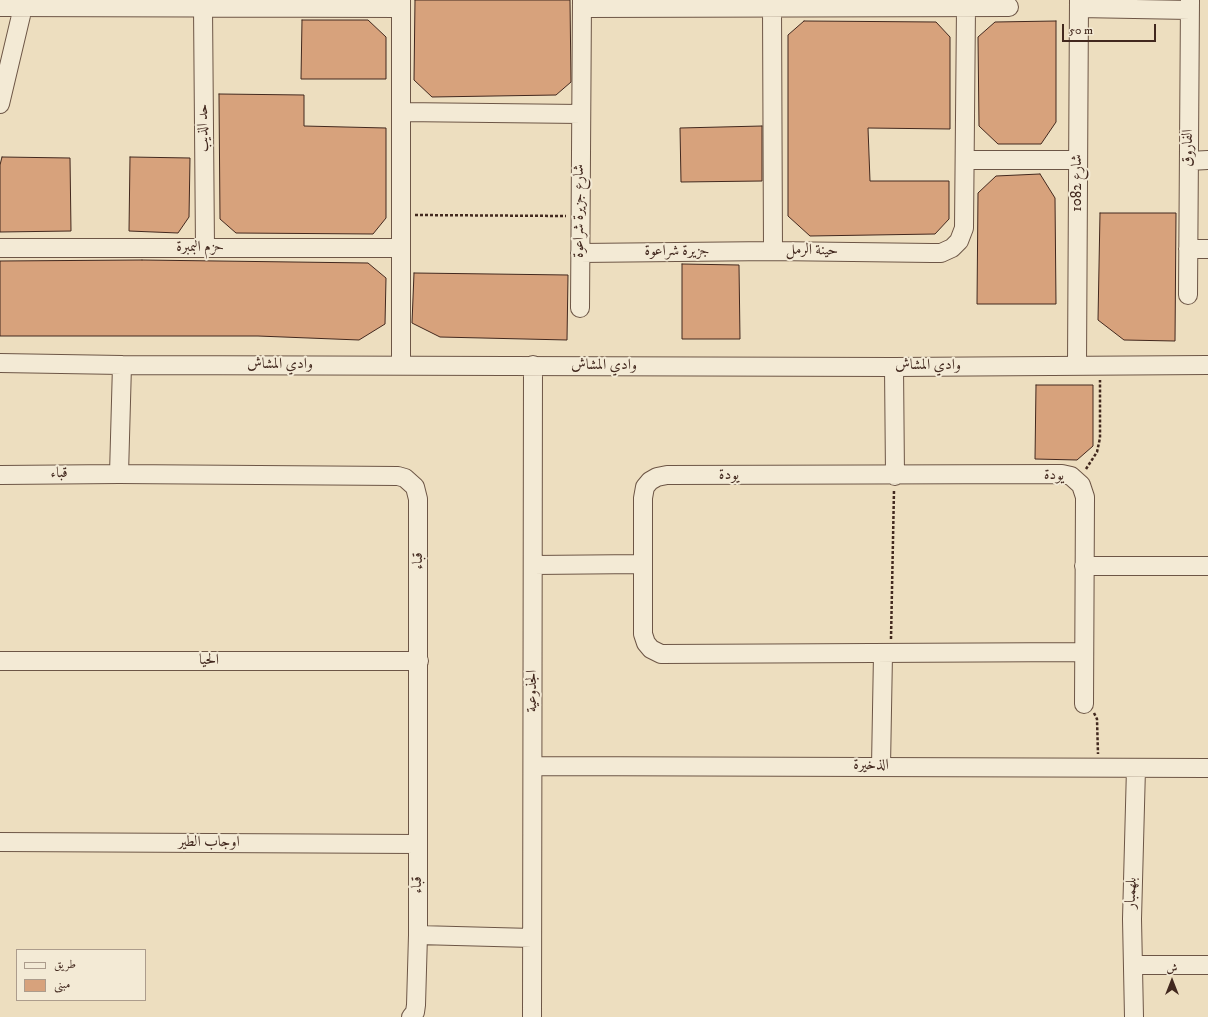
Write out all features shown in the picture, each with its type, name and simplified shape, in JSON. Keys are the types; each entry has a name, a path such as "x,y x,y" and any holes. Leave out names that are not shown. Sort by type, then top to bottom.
{"street":[{"path":"0,7 115,4 203,7 401,4 401,365"},
{"path":"582,4 772,7 1009,7"},
{"name":"شارع جزيرة شراعوة","path":"580,308 582,4"},
{"path":"1079,4 1190,5"},
{"name":"شارع 1082","path":"1078,365 1079,4"},
{"name":"الفاروق","path":"1188,295 1190,5"},
{"path":"0,104 23,7"},
{"name":"حد الذيب","path":"203,7 205,248"},
{"name":"حينة الرمل","path":"772,7 773,251 932,253 948,250 959,241 964,228 966,7"},
{"path":"401,112 581,114"},
{"path":"965,160 1078,160"},
{"path":"1189,161 1208,160"},
{"name":"حزم البمبرة","path":"0,248 401,248"},
{"path":"1188,249 1208,249"},
{"name":"جزيرة شراعوة","path":"580,253 773,251"},
{"name":"وادي المشاش","path":"0,363 122,365 894,367 1208,365"},
{"path":"119,474 122,365"},
{"name":"الجذوعية","path":"532,1017 534,766 534,365"},
{"path":"894,367 895,476"},
{"name":"قباء","path":"0,475 119,474 398,476 405,478 415,488 418,499 418,935 416,1005 415,1012 411,1017"},
{"name":"يودة","path":"1084,652 661,654 651,649 646,644 643,634 642,564 643,498 645,487 650,481 657,477 667,475 895,476 1062,474 1071,476 1081,485 1085,497 1084,704"},
{"path":"534,565 642,564"},
{"path":"1084,566 1208,566"},
{"path":"881,766 887,654"},
{"name":"الحيا","path":"0,661 419,661"},
{"name":"الذخيرة","path":"534,766 1208,768"},
{"name":"بلهمبار","path":"1134,1017 1132,919 1136,768"},
{"name":"اوجاب الطير","path":"0,842 418,844"},
{"path":"418,935 532,938"},
{"path":"1133,965 1208,965"}],"path":[{"path":"401,215 580,216"},
{"path":"1076,480 1097,452 1100,438 1101,365"},
{"path":"887,654 895,476"},
{"path":"1084,704 1096,716 1098,768"}],"building":[{"path":"415,0 570,0 571,82 556,95 432,97 414,80"},
{"path":"302,20 368,20 386,37 386,79 301,79"},
{"path":"804,21 936,22 950,37 950,129 868,128 870,181 949,181 949,219 935,234 810,236 788,216 788,35"},
{"path":"1056,21 1056,122 1041,144 998,144 979,126 978,37 995,22"},
{"path":"219,94 304,95 304,126 386,128 386,218 373,234 236,233 220,219"},
{"path":"762,126 762,181 681,182 680,128"},
{"path":"2,157 70,158 71,231 0,232 0,165"},
{"path":"130,157 190,158 189,217 178,233 129,231"},
{"path":"1040,174 1055,198 1056,304 977,304 978,193 996,176"},
{"path":"1100,213 1176,213 1175,341 1124,340 1098,320"},
{"path":"142,260 368,263 386,278 385,324 359,340 258,336 0,336 0,261"},
{"path":"682,264 739,265 740,339 682,339"},
{"path":"414,273 568,275 567,340 440,337 412,323"},
{"path":"1036,385 1093,385 1093,446 1077,460 1035,459"}]}
